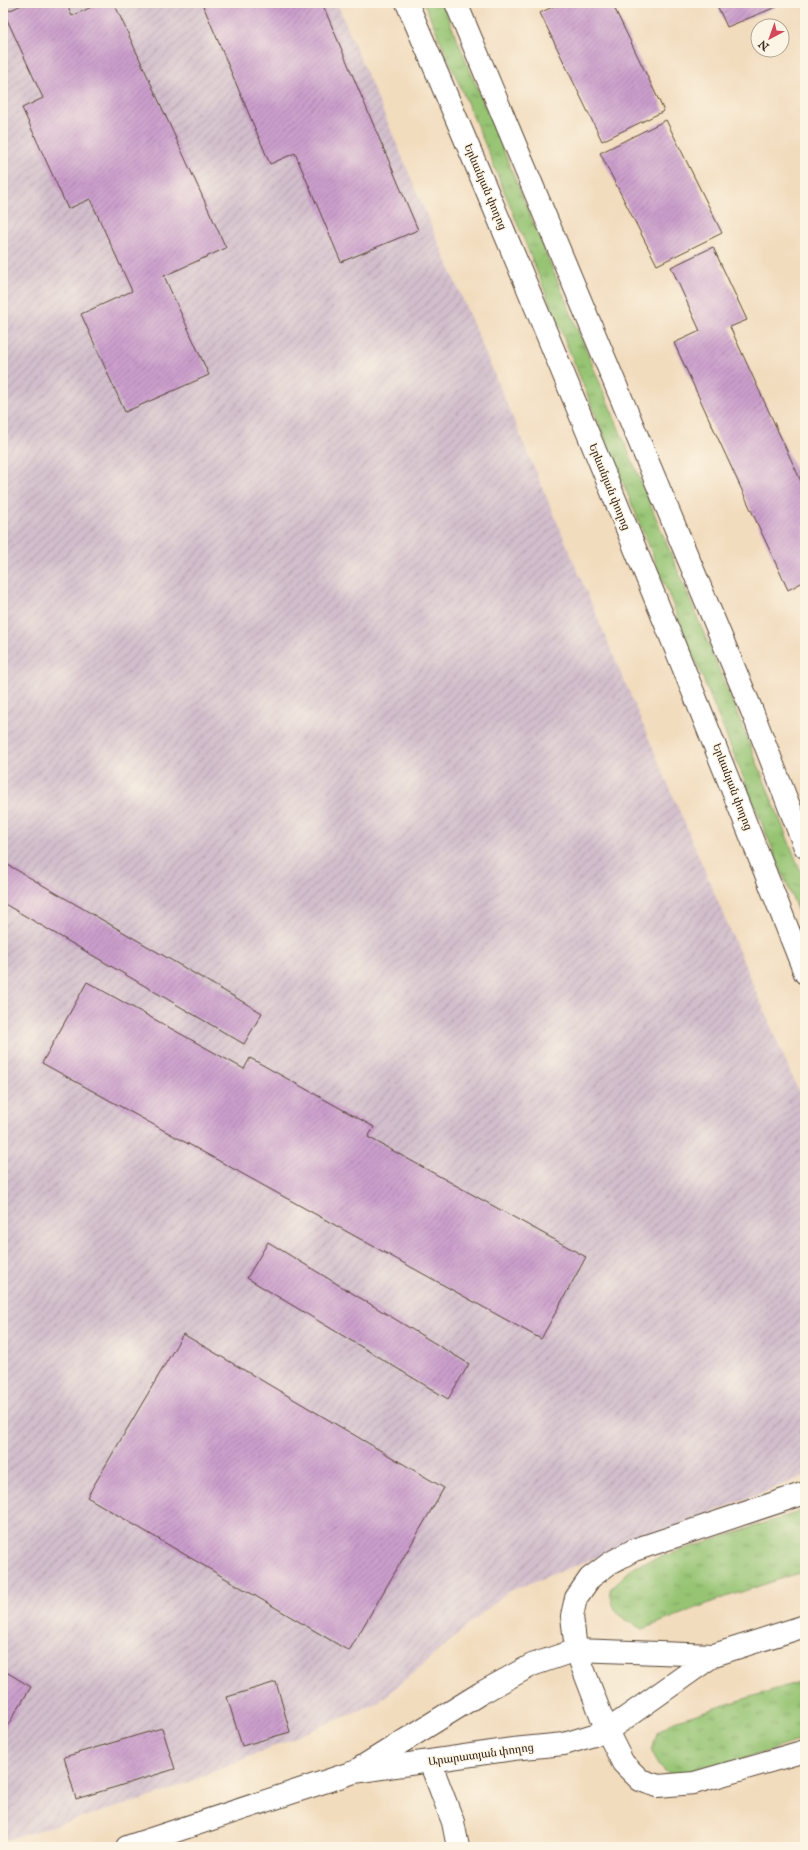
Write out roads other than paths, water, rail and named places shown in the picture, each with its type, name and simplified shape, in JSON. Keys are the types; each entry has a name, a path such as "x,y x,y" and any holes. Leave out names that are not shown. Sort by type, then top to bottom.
{"main road":[{"name":"Երևանյան փողոց","path":"407,3 471,153 702,711 805,973"},
{"path":"456,3 746,696 805,847"},
{"path":"805,1493 634,1550 610,1563 590,1578 576,1598 572,1616 576,1650 607,1731 623,1763 640,1780 658,1786 694,1783 805,1751"},
{"path":"576,1650 714,1655 805,1626"},
{"name":"Արարատյան փողոց","path":"354,1772 481,1693 532,1665 576,1650"},
{"name":"Արարատյան փողոց","path":"136,1846 354,1772 513,1749 564,1744 607,1731 714,1655"},
{"path":"430,1762 453,1822 458,1847"}]}
